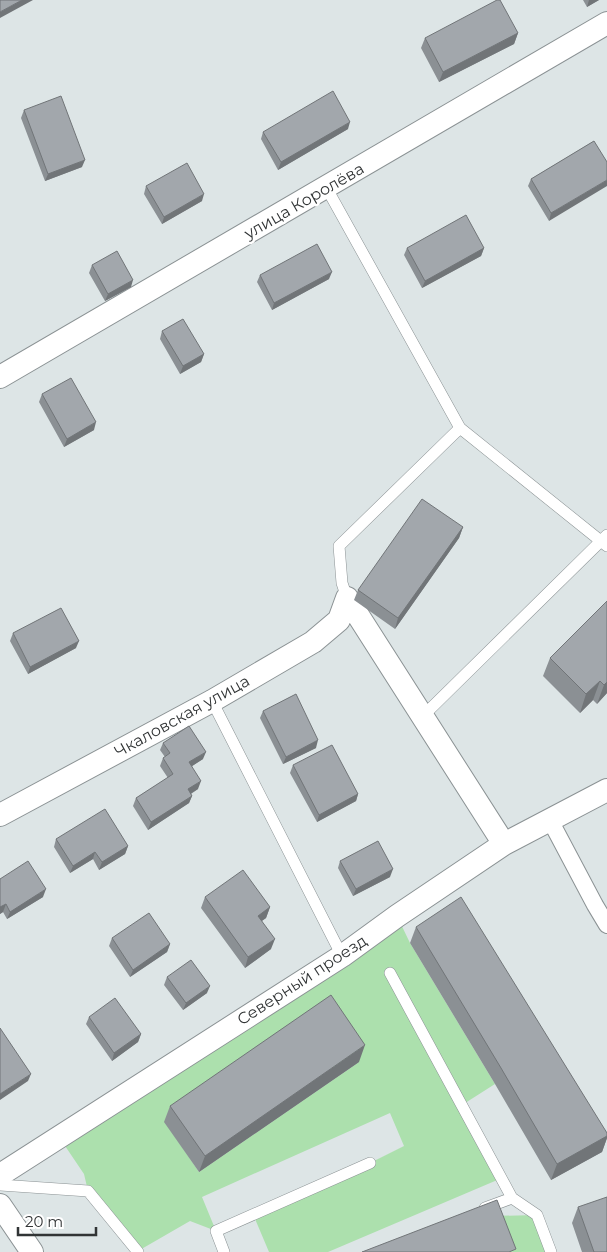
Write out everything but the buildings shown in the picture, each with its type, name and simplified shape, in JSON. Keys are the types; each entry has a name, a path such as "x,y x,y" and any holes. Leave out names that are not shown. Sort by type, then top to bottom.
{"street":[{"name":"улица Королёва","path":"0,377 607,24"},
{"name":"Чкаловская улица","path":"0,815 212,701 313,642 339,620 347,598"},
{"path":"347,598 504,844"},
{"name":"Северный проезд","path":"0,1175 342,956 397,916 504,844 607,790"},
{"path":"550,820 607,925"},
{"path":"0,1205 32,1252"}],"lane":[{"path":"326,187 460,428 605,541 423,716"},
{"path":"347,598 342,583 339,546 460,428"},
{"path":"212,701 342,956"},
{"path":"390,972 512,1198 537,1215 551,1252"},
{"path":"224,1252 216,1231 370,1163"},
{"path":"0,1185 88,1191 138,1252"},
{"path":"475,1212 512,1198"}],"green space":[{"path":"397,916 410,943 495,1084 462,1105 502,1178 328,1252 269,1252 253,1214 370,1163 404,1146 390,1113 202,1197 216,1231 190,1221 138,1251 88,1191 84,1174 59,1137","holes":["359,1062 199,1172 165,1122"]},
{"path":"537,1215 551,1252 505,1252 491,1216"}]}
